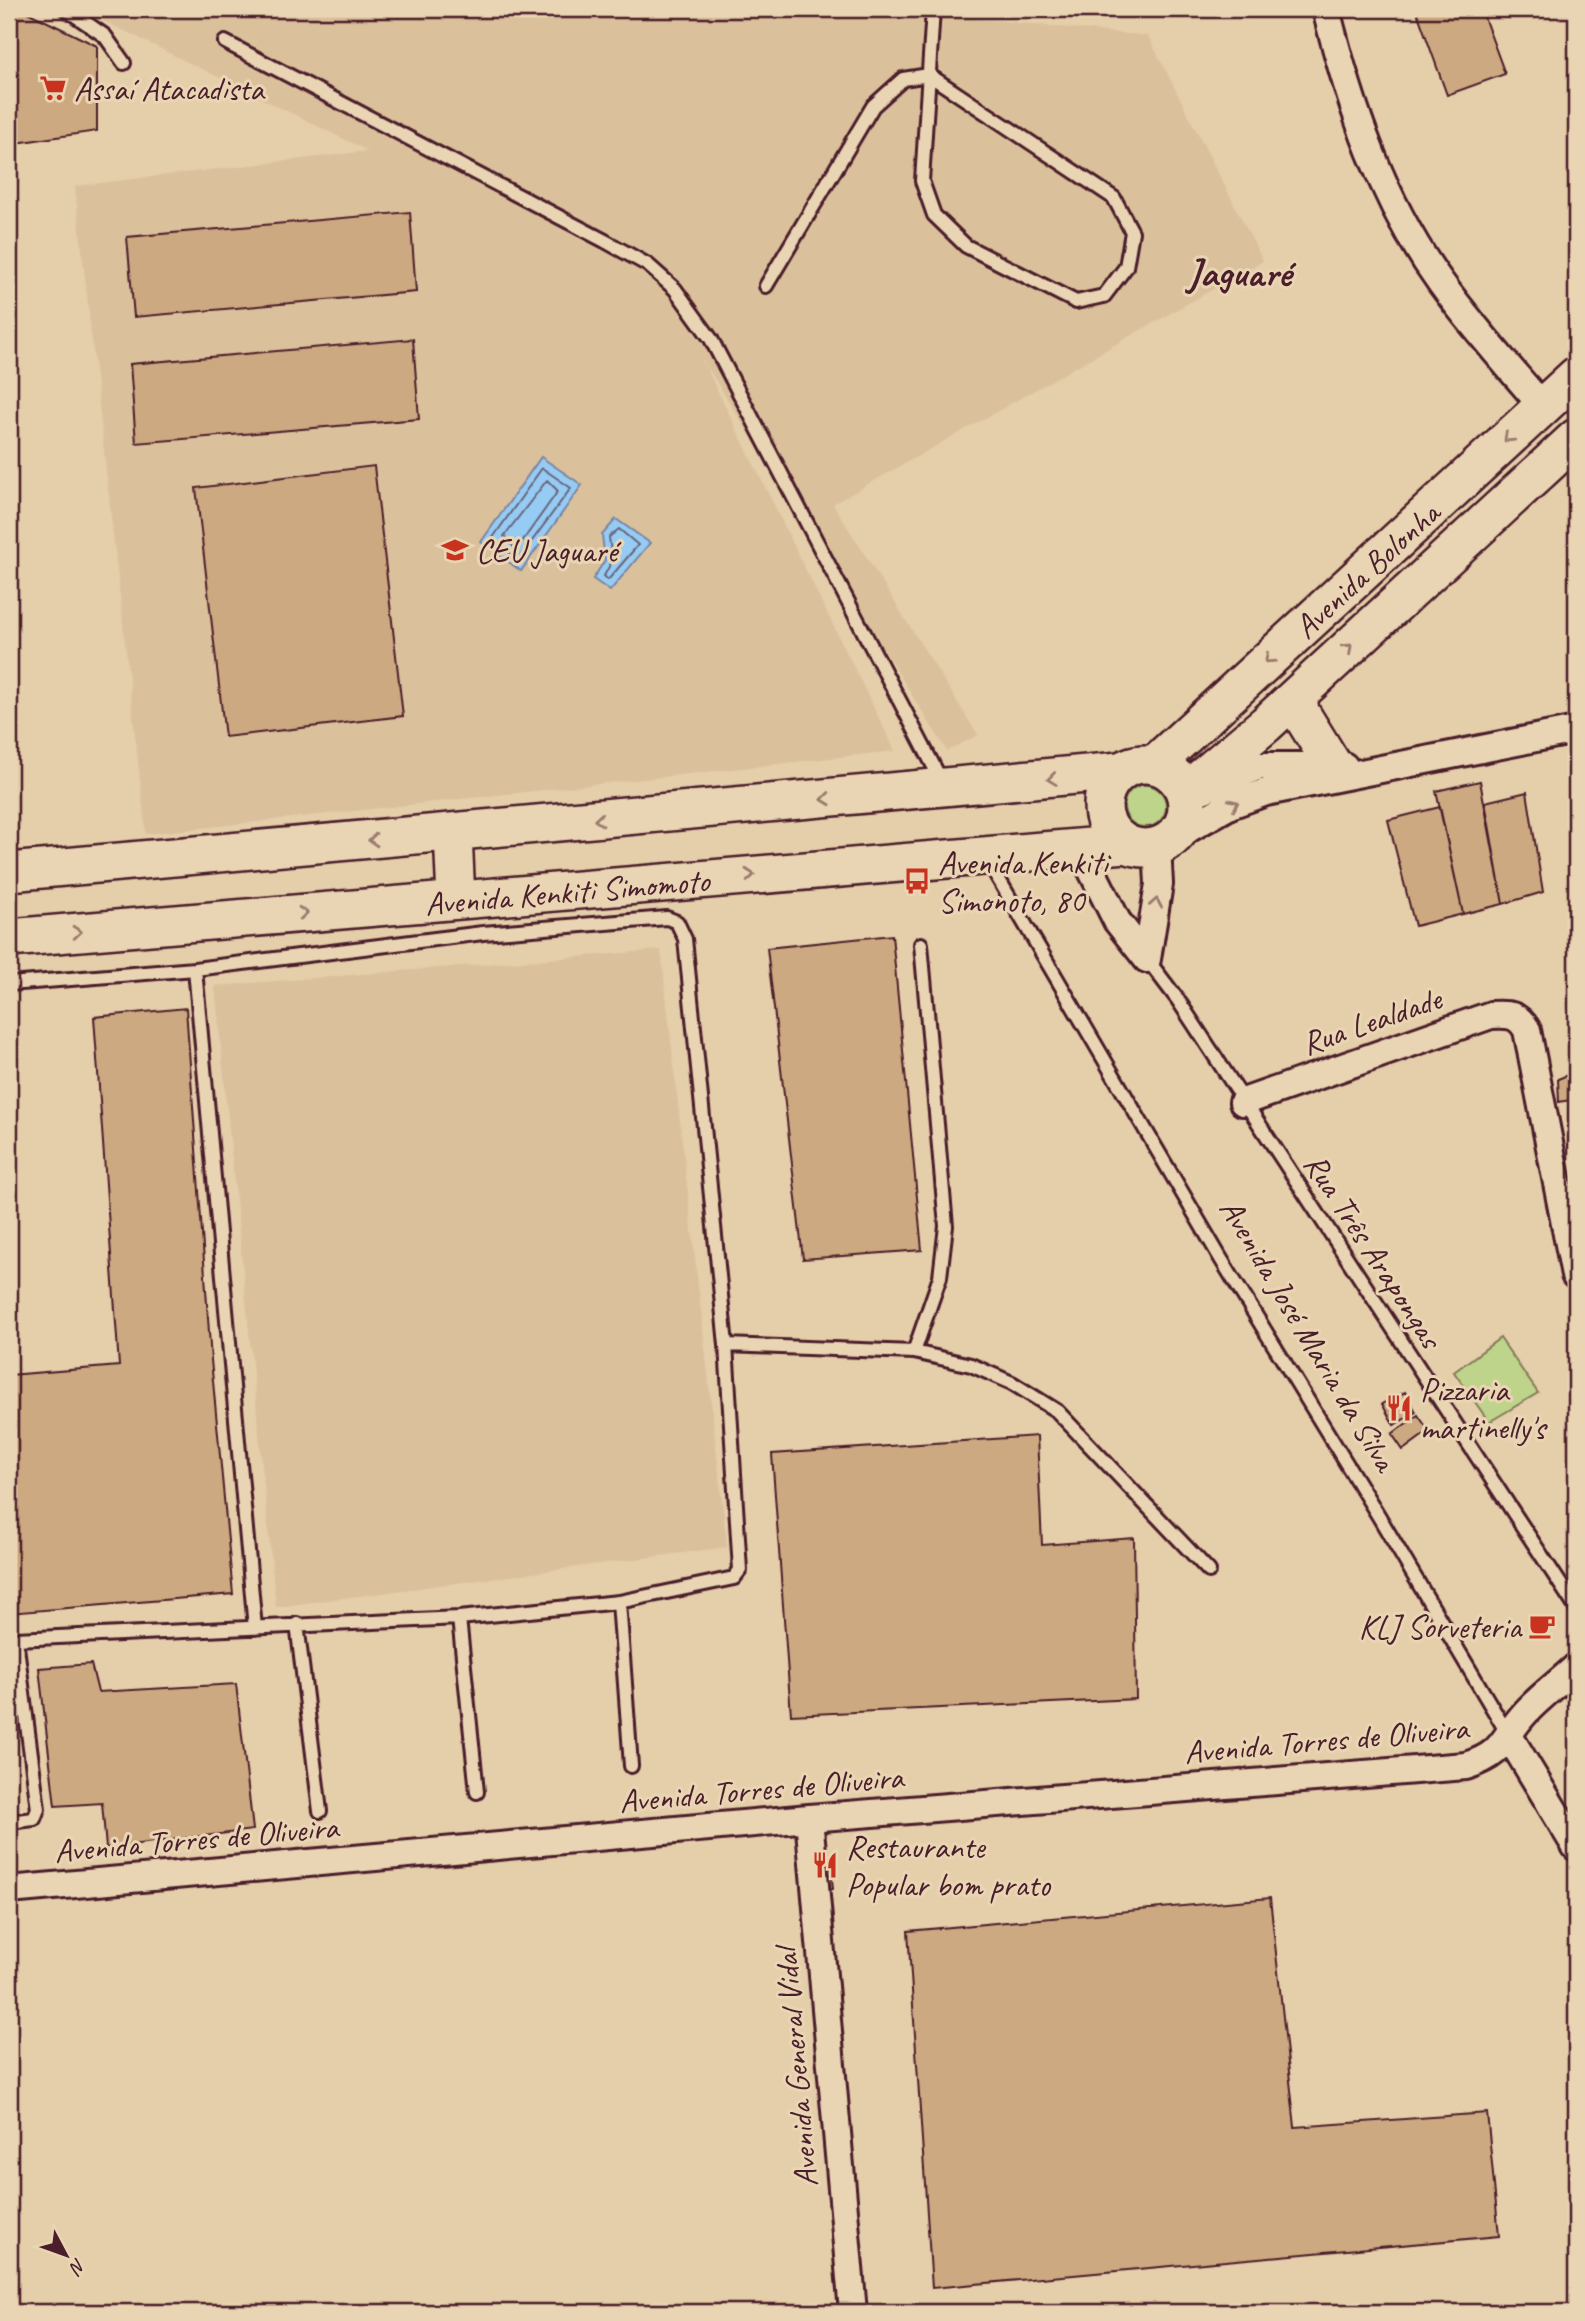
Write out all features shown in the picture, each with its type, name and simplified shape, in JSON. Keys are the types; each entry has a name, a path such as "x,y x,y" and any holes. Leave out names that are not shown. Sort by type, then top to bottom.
{"main road":[{"name":"Avenida Bolonha","path":"1138,768 1576,376"},
{"name":"Avenida Bolonha","path":"1186,795 1576,438"},
{"path":"1298,695 1300,712 1332,764"},
{"name":"Avenida Kenkiti Simomoto","path":"9,872 944,788 1138,768"},
{"path":"1138,768 1177,778 1186,795 1186,816 1152,842 1109,829 1102,806 1105,793 1138,768"},
{"path":"453,833 456,900"},
{"name":"Avenida Kenkiti Simomoto","path":"9,938 1152,842"}],"street":[{"path":"1326,9 1367,145 1376,168 1419,248 1448,292 1543,407"},
{"path":"1147,959 1160,884 1152,842 1244,799 1576,730"},
{"path":"1186,795 1259,766 1332,764 1373,771"},
{"path":"1080,847 1117,921 1147,959"},
{"name":"Rua Lealdade","path":"1243,1102 1491,1015 1512,1014 1521,1020 1527,1030 1574,1275"},
{"name":"Avenida Torres de Oliveira","path":"9,1890 809,1818 1466,1766 1488,1759 1525,1713 1576,1667"},
{"name":"Avenida José Maria da Silva","path":"1509,1736 1576,1847"},
{"name":"Avenida General Vidal","path":"809,1818 853,2312"}],"lane":[{"path":"66,9 105,36 124,63"},
{"path":"766,286 873,106 903,79 929,75 1114,198 1132,232 1126,267 1104,296 1076,302 966,246 934,215 922,181 929,75 933,9"},
{"path":"225,42 605,241 648,265 674,289 711,340 944,788"},
{"name":"Avenida José Maria da Silva","path":"984,855 1221,1259 1509,1736"},
{"path":"9,984 195,969 483,933 667,919 677,922 685,939 726,1345 740,1573 734,1578 619,1602 458,1618 12,1639 38,1809 34,1819 9,1822"},
{"path":"914,1352 940,1277 946,1226 921,944"},
{"name":"Rua Três Arapongas","path":"1147,959 1178,1000 1576,1608"},
{"path":"195,969 255,1628"},
{"path":"726,1345 914,1352 971,1365 1012,1383 1057,1411 1209,1571"},
{"path":"619,1602 631,1766"},
{"path":"458,1618 477,1792"},
{"path":"297,1624 320,1811"}],"shaded area":[{"path":"80,9 882,9 1148,36 1263,261 833,504 978,735 947,751 701,357 895,751 146,834 75,186 368,151"},
{"path":"661,950 727,1547 276,1607 215,986"}],"green space":[{"path":"1145,785 1160,791 1166,806 1160,821 1145,827 1130,821 1124,806 1130,791"},
{"path":"1500,1338 1538,1393 1489,1422 1454,1372"}],"water":[{"path":"541,457 582,485 521,571 481,542"},
{"path":"616,519 650,543 610,591 593,579 605,560 602,535"}],"building":[{"name":"Assaí Atacadista","path":"9,9 21,9 97,46 97,131 9,144"},
{"path":"1416,9 1481,9 1505,74 1447,95"},
{"path":"410,212 416,292 134,317 127,237"},
{"path":"413,339 419,419 136,443 130,364"},
{"path":"374,466 403,716 225,737 196,488"},
{"path":"1480,781 1503,904 1463,914 1436,791"},
{"path":"1527,792 1543,892 1503,904 1485,802"},
{"path":"1440,807 1463,914 1415,926 1388,820"},
{"path":"892,935 922,1250 803,1259 767,948"},
{"path":"186,1008 211,1360 233,1594 9,1613 9,1375 119,1366 94,1017"},
{"path":"1575,1072 1576,1099 1559,1102 1558,1079"},
{"name":"Pizzaria martinelly's","path":"1405,1392 1416,1412 1394,1425 1382,1404"},
{"path":"1418,1415 1429,1431 1403,1450 1392,1434"},
{"path":"1037,1436 1042,1545 1134,1538 1136,1699 791,1715 772,1454"},
{"path":"91,1664 98,1692 236,1684 253,1830 106,1848 102,1803 55,1806 39,1668"},
{"name":"Restaurante Popular bom prato","path":"819,1856 830,1856 833,1889 820,1892"},
{"path":"1270,1898 1295,2127 1487,2113 1499,2236 932,2288 908,1931"}],"place":[{"name":"Assaí Atacadista","path":"53,88"},
{"name":"CEU Jaguaré","path":"455,550"},
{"name":"Avenida Kenkiti Simonoto, 80","path":"917,881"},
{"name":"Pizzaria martinelly's","path":"1399,1408"},
{"name":"KLJ Sorveteria","path":"1542,1626"},
{"name":"Restaurante Popular bom prato","path":"825,1865"}],"district":[{"name":"Jaguaré","path":"1239,272"}]}
